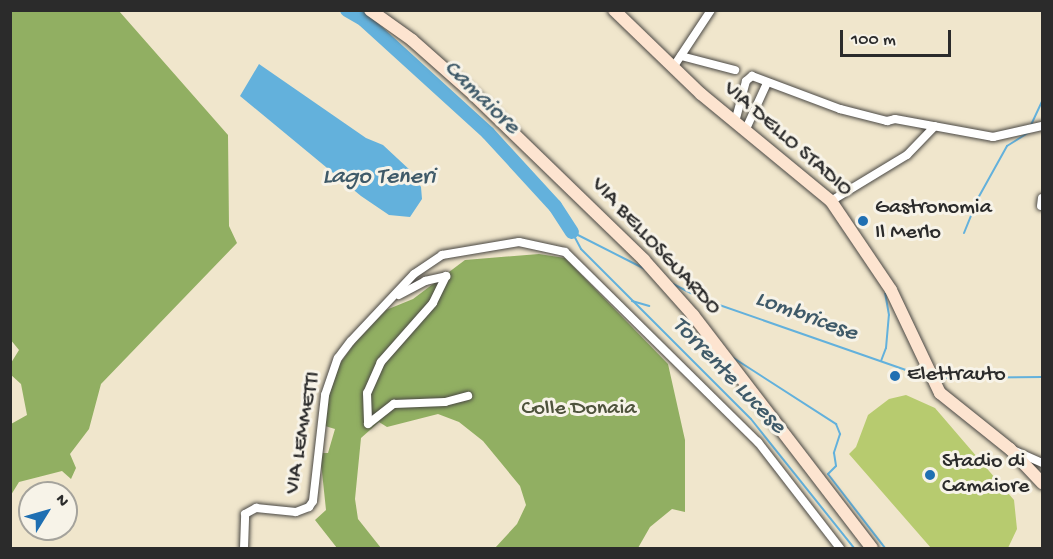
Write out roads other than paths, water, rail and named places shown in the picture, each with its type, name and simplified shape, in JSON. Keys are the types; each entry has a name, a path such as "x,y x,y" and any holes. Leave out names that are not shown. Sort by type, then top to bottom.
{"main road":[{"name":"VIA BELLOSGUARDO","path":"370,10 412,40 474,95 669,286 872,549"},
{"name":"VIA DELLO STADIO","path":"614,10 677,61 745,131 831,201 891,290 932,382 951,403 1010,449 1042,483"}],"street":[{"path":"711,10 677,61 735,70"},
{"path":"735,122 748,77 878,118 993,137 1024,127 1039,126"},
{"path":"745,131 767,83"},
{"path":"831,201 907,156 935,126"},
{"name":"VIA LEMMETTI","path":"244,549 245,514 256,508 296,512 309,507 313,501 323,403 332,372 351,341 421,268 451,252 519,243 565,252 758,442 840,549"},
{"path":"394,298 425,281 446,276 433,303 381,362 367,393 368,424 394,404 445,402 468,396"},
{"path":"1010,449 1042,463"}],"water":[{"name":"Lago Teneri","path":"259,64 366,138 383,145 412,172 421,187 422,199 410,217 389,215 361,196 240,96"}],"waterway":[{"name":"Camaiore","path":"347,10 364,20 488,133 555,206 572,232"},
{"path":"1031,125 1042,101"},
{"path":"964,233 977,200 1007,146 1028,133"},
{"name":"Lombricese","path":"572,232 647,270"},
{"name":"Torrente Lucese","path":"572,232 581,249 751,419 854,548"},
{"name":"Lombricese","path":"673,284 705,300 929,378"},
{"path":"881,361 886,348 889,315 885,293"},
{"name":"Torrente Lucese","path":"632,301 649,306"},
{"path":"732,357 836,424 840,434 834,453 836,466 828,474 885,548"},
{"name":"Lombricese","path":"938,378 1042,377"}],"place":[{"name":"Gastronomia Il Merlo","path":"863,221"},
{"name":"Elettrauto","path":"895,376"},
{"name":"Stadio di Camaiore","path":"930,475"}],"park label":[{"name":"Colle Donaia","path":"579,410"}]}
